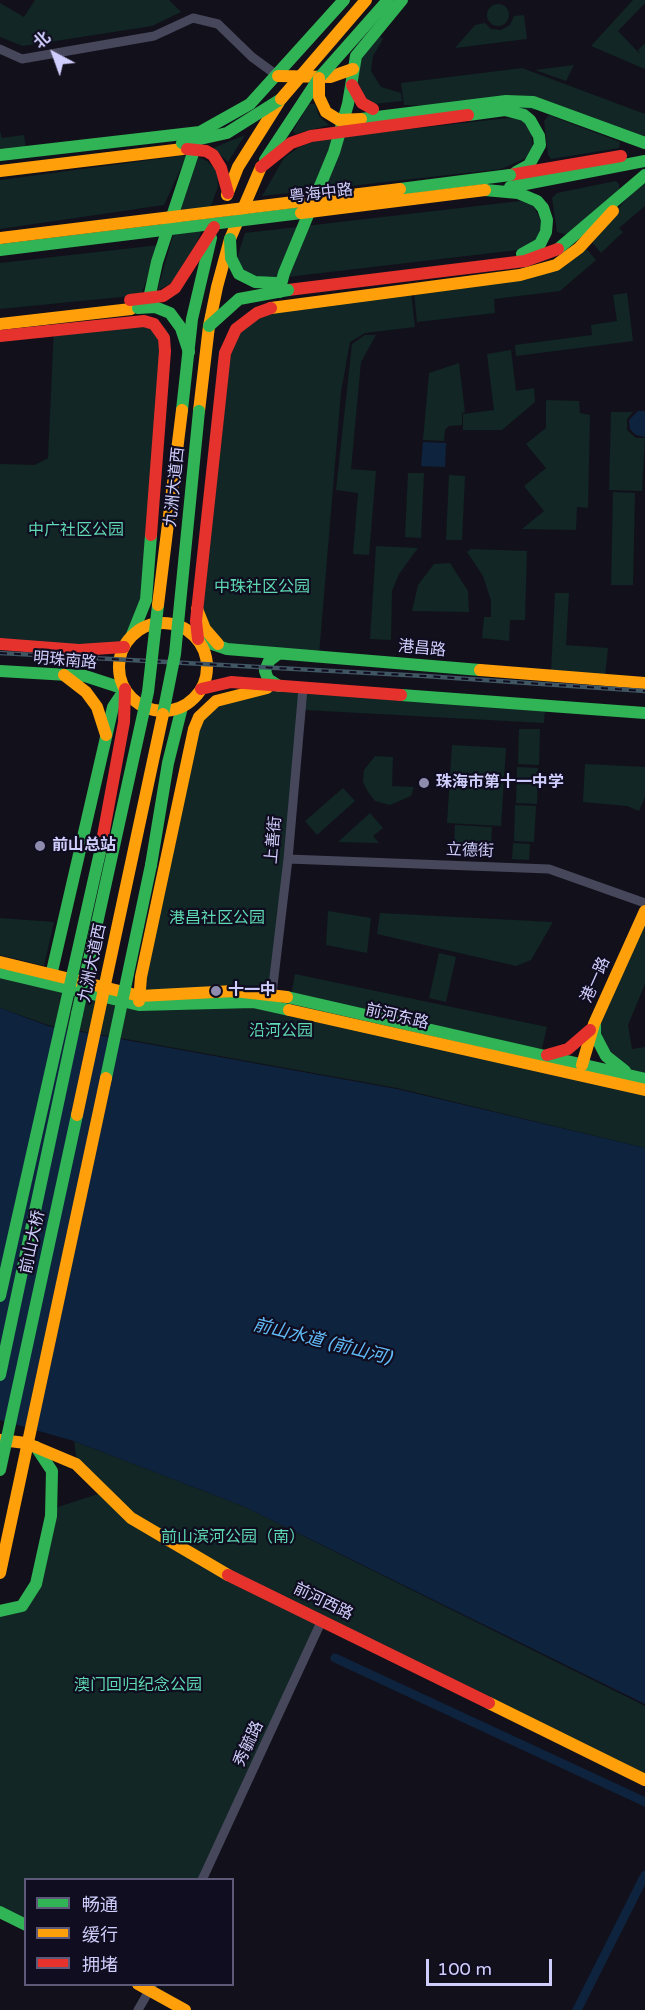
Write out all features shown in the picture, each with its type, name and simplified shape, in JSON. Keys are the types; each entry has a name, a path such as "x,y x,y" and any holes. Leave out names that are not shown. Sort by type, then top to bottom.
{"main road":[{"path":"0,155 200,132 250,104 278,76 344,0"},
{"name":"九洲大道西","path":"77,1014 148,692 189,352 201,272 214,227 238,166 281,99 366,0"},
{"name":"九洲大道西","path":"97,1021 175,654 209,326 230,239 261,167 277,138 319,78 388,0"},
{"path":"273,307 284,273 334,152 348,104 357,56 364,44 402,0"},
{"path":"278,76 302,78 332,76 353,69"},
{"path":"319,78 319,97 326,112 339,120 506,101 533,102"},
{"path":"352,85 362,103 373,110"},
{"path":"348,104 358,110 373,110 500,96 533,102 645,142"},
{"path":"0,171 182,146 227,133 281,99"},
{"path":"261,167 291,143 311,136 505,110 524,115 536,128 540,145 537,155 529,165 510,175"},
{"path":"144,321 157,262 200,132"},
{"path":"0,164 182,146 206,151 213,155 221,168 228,193"},
{"name":"粤海中路","path":"0,238 510,175 645,150"},
{"name":"粤海中路","path":"0,250 546,182 645,161"},
{"path":"198,639 197,609 225,354 236,329 257,313 273,307 520,275 556,265 579,248 645,175"},
{"path":"230,239 233,264 244,278 288,286 525,261 563,247 635,185"},
{"path":"209,326 239,299 250,295 288,286 526,254 540,243 546,232 547,220 537,201 518,193 485,190"},
{"path":"0,324 130,304 156,297 175,288 214,227"},
{"path":"0,317 130,304 155,307 170,313 181,328 189,352"},
{"path":"0,336 144,321 154,324 164,338 165,351 146,600 132,635 124,647 120,668 125,689 124,722 100,852 0,1296"},
{"path":"197,609 210,637 227,649"},
{"path":"132,635 159,622 180,626 198,639 205,651 208,664 201,689"},
{"name":"港昌路","path":"198,639 227,649 645,683"},
{"name":"明珠南路","path":"0,644 79,650 124,647"},
{"path":"278,654 268,661 264,671 268,679 280,686"},
{"name":"明珠南路","path":"0,671 85,676 125,689"},
{"path":"64,675 86,692 97,706 106,735"},
{"path":"0,1573 151,865 168,763 182,707 201,689 231,682 645,713"},
{"path":"0,972 50,979 139,1000 146,954 191,736 196,723 206,709 225,697 280,686"},
{"path":"125,689 144,707 157,710 182,707"},
{"path":"50,979 113,707 125,689"},
{"name":"港一路","path":"582,1065 594,1024 645,911"},
{"path":"0,962 50,979"},
{"name":"前河东路","path":"139,1000 234,991 272,994 645,1079"},
{"name":"前河东路","path":"139,1000 253,1002 645,1090"},
{"name":"前山大桥","path":"0,1375 77,1014"},
{"name":"前山大桥","path":"0,1470 97,1021"},
{"path":"542,1056 568,1049 588,1034 594,1024"},
{"path":"594,1024 595,1035 606,1056 616,1066 645,1079"},
{"name":"前河西路","path":"0,1440 36,1447 76,1464 131,1518 207,1564 645,1780"},
{"path":"0,1611 16,1609 27,1601 36,1584 44,1550 51,1516 53,1482 52,1471 36,1447"},
{"path":"0,1912 24,1924"},
{"path":"151,1988 184,2010"}],"street":[{"path":"0,49 22,59 154,36 193,18 218,24 252,57 278,76"},
{"name":"上善街","path":"272,994 288,859 303,688"},
{"name":"立德街","path":"288,859 549,869 645,903"},
{"name":"秀毓路","path":"203,1878 322,1620"},
{"path":"138,2010 151,1988"}],"green space":[{"path":"35,0 169,0 181,12 152,26 23,46 0,37 0,3 24,17"},
{"path":"633,0 645,0 645,3 618,31 640,54 638,50 645,43 645,69 591,46"},
{"path":"498,4 508,11 509,15 502,25 498,26 488,19 487,15 494,5"},
{"path":"524,15 527,39 455,48 475,25 485,23 491,29 501,30 510,25 514,16"},
{"path":"378,35 383,39 373,56 371,71 381,87 401,93 402,101 374,104 364,98 357,82 360,60"},
{"path":"574,65 566,81 535,70"},
{"path":"522,68 645,114 645,141 562,111 404,105 401,83"},
{"path":"309,104 315,104 319,116 329,125 296,134 293,131"},
{"path":"549,115 620,142 619,148 551,159 548,155 544,121"},
{"path":"508,118 524,119 531,131 533,150 524,159 501,169 262,196 284,158 299,147 321,139"},
{"path":"0,131 2,138 24,135 26,149 0,153"},
{"path":"245,135 228,162 213,148"},
{"path":"187,155 164,205 0,229 0,180"},
{"path":"196,156 207,161 217,171 218,187 193,253 177,280 157,291"},
{"path":"645,178 645,206 619,228 623,232 601,253 590,240"},
{"path":"616,181 619,184 619,190 569,235 557,232 552,198 557,193"},
{"path":"520,201 533,205 541,221 539,238 526,249 270,279 247,275 237,258 245,233"},
{"path":"159,245 141,295 0,309 0,263"},
{"path":"585,247 596,260 560,291 494,299 495,313 417,322 414,293 520,278"},
{"name":"中珠社区公园","path":"411,291 415,327 365,333 350,342 341,392 319,655 228,648 201,618 230,341 257,314"},
{"path":"627,293 633,341 516,356 515,345 592,335 591,325 617,321 613,295"},
{"name":"中广社区公园","path":"154,318 167,330 170,348 146,600 132,635 124,647 0,644 0,464 35,465 48,458 54,327"},
{"path":"365,335 376,335 361,362 351,469 376,471 369,555 353,554 358,493 336,490 352,344"},
{"path":"511,350 516,391 534,388 535,402 502,430 463,430 463,414 494,410 487,354"},
{"path":"459,363 465,412 462,413 462,425 449,426 445,430 444,441 423,440 429,373"},
{"path":"546,400 579,401 580,413 590,415 588,508 577,507 576,530 522,529 544,511 524,486 546,468 526,444 546,428"},
{"path":"611,412 633,412 627,419 627,430 636,438 645,438 642,491 609,490"},
{"path":"408,473 424,473 421,538 405,537"},
{"path":"449,475 465,476 462,540 446,540"},
{"path":"613,492 635,493 633,585 611,585"},
{"path":"376,546 418,548 399,574 392,591 391,640 370,639"},
{"path":"471,549 527,551 525,620 510,620 509,641 482,638 484,617 491,617 491,600 483,576 467,552"},
{"path":"450,563 468,591 469,612 412,611 418,585 434,564"},
{"path":"555,593 569,593 566,645 608,648 605,676 551,672"},
{"path":"280,688 300,689 272,994 645,1080 645,1148 397,1088 48,1025 0,1008 0,973 140,995 200,719 218,703"},
{"path":"306,691 545,708 544,723 304,710"},
{"path":"519,729 540,729 539,765 518,764"},
{"path":"452,745 506,748 501,826 447,823"},
{"path":"375,756 393,757 392,786 414,787 411,796 390,805 375,801 363,782 364,770"},
{"path":"585,764 645,767 645,797 639,811 627,806 583,802"},
{"path":"517,767 538,768 537,804 516,803"},
{"path":"343,788 355,801 317,835 305,821"},
{"path":"515,805 536,806 534,842 514,841"},
{"path":"370,813 383,828 373,836 379,843 338,842"},
{"path":"455,825 492,827 491,847 454,845"},
{"path":"513,843 530,844 529,860 512,859"},
{"path":"328,911 371,918 367,953 326,945"},
{"path":"380,913 553,922 531,960 516,966 377,934"},
{"path":"645,915 645,984 628,1025 632,1049 645,1047 645,1076 629,1072 608,1055 596,1025"},
{"path":"0,918 54,922 44,966 0,955"},
{"path":"439,953 456,957 446,1002 429,998"},
{"path":"295,974 547,1027 541,1053 291,995"},
{"name":"前山滨河公园（南）","path":"74,1441 243,1506 645,1706 645,1776 209,1562 152,1530 77,1462"},
{"name":"澳门回归纪念公园","path":"101,1493 130,1519 319,1621 199,1878 24,1878 24,1922 0,1910 0,1613 24,1607 55,1508"}],"water":[{"path":"638,411 645,411 645,437 636,435 630,429 629,420"},
{"path":"423,442 446,443 445,467 421,466"},
{"name":"前山水道 (前山河)","path":"0,1008 48,1026 397,1089 645,1148 645,1704 243,1506 74,1441 0,1420"}],"waterway":[{"path":"335,1658 645,1802"},
{"path":"577,2010 645,1875"}],"railway":[{"path":"0,653 425,676 645,691"}],"traffic: fast":[{"path":"0,155 200,132 250,104 344,0"},
{"path":"265,160 319,78 388,0"},
{"path":"279,292 284,273 334,152 348,104 356,56 402,0"},
{"path":"182,143 227,133 281,99"},
{"path":"361,119 506,101 533,102 645,143"},
{"path":"468,115 505,110 524,115 530,120 539,136 540,145 529,165 516,172"},
{"path":"148,303 157,262 196,144"},
{"path":"510,187 645,161"},
{"path":"400,189 510,175"},
{"path":"558,249 645,175"},
{"path":"485,190 518,193 537,201 543,208 547,220 546,232 540,244 522,254"},
{"path":"0,250 301,213"},
{"path":"182,410 192,319 211,238"},
{"path":"230,239 231,258 239,274 255,282 276,283"},
{"path":"209,326 239,299 288,290"},
{"path":"138,308 155,307 170,313 181,328 189,352"},
{"path":"163,714 175,654 199,411"},
{"path":"132,635 146,600 151,535"},
{"path":"77,1014 148,692 158,605"},
{"path":"198,639 227,649 480,670"},
{"path":"278,654 269,661 265,671 268,679 279,686"},
{"path":"0,671 85,676 125,689"},
{"path":"50,980 113,707 125,689"},
{"path":"401,695 645,713"},
{"path":"151,865 168,763 182,707"},
{"path":"0,1296 100,852"},
{"path":"106,1078 151,865"},
{"path":"0,972 139,1005 253,1002 289,1010"},
{"path":"287,997 645,1079"},
{"path":"0,1375 77,1014"},
{"path":"595,1025 595,1035 606,1056 625,1071"},
{"path":"0,1470 77,1115"},
{"path":"0,1611 22,1606 36,1584 51,1516 52,1471 36,1447"},
{"path":"0,1912 24,1924"}],"traffic: slow":[{"path":"281,99 366,0"},
{"path":"278,76 330,77 353,69"},
{"path":"319,78 319,97 326,112 339,120 361,119"},
{"path":"227,195 238,167 279,102"},
{"path":"0,171 183,149"},
{"path":"199,411 209,326 217,287 230,239 261,167"},
{"path":"0,238 400,189"},
{"path":"301,213 485,190"},
{"path":"271,308 520,275 556,265 579,248 613,211"},
{"path":"0,324 131,309"},
{"path":"158,605 182,410"},
{"path":"197,609 205,629 218,644"},
{"path":"163,623 180,626 194,636 204,650 207,667 204,684 194,698 180,708 163,711 146,708 132,698 122,684 119,667 122,650 132,636 146,626 163,623"},
{"path":"480,670 645,683"},
{"path":"64,675 86,692 97,707 106,735"},
{"path":"139,1001 141,977 194,729 199,717 216,701 267,688"},
{"path":"77,1115 163,714"},
{"path":"582,1065 594,1024 645,911"},
{"path":"0,962 140,996 234,991 287,997"},
{"path":"289,1010 645,1090"},
{"path":"0,1573 106,1078"},
{"path":"0,1440 26,1443 76,1464 131,1518 228,1575"},
{"path":"489,1703 645,1780"},
{"path":"142,1986 185,2010"}],"traffic: jam":[{"path":"352,85 362,103 373,109"},
{"path":"261,167 291,143 311,136 468,115"},
{"path":"187,149 206,151 213,155 221,168 228,193"},
{"path":"510,175 621,156"},
{"path":"130,300 163,296 175,288 214,227"},
{"path":"288,290 525,261 558,249"},
{"path":"198,639 196,621 225,353 236,329 257,313 271,308"},
{"path":"0,336 144,321 154,324 164,338 165,351 151,535"},
{"path":"0,644 79,650 124,647"},
{"path":"201,689 231,682 401,695"},
{"path":"100,852 124,722 125,689"},
{"path":"547,1055 568,1049 590,1030"},
{"path":"228,1575 489,1703"}],"place":[{"name":"珠海市第十一中学","path":"424,783"},
{"name":"前山总站","path":"40,846"},
{"name":"十一中","path":"216,991"}],"park label":[{"name":"港昌社区公园","path":"217,919"},
{"name":"沿河公园","path":"281,1032"}]}
